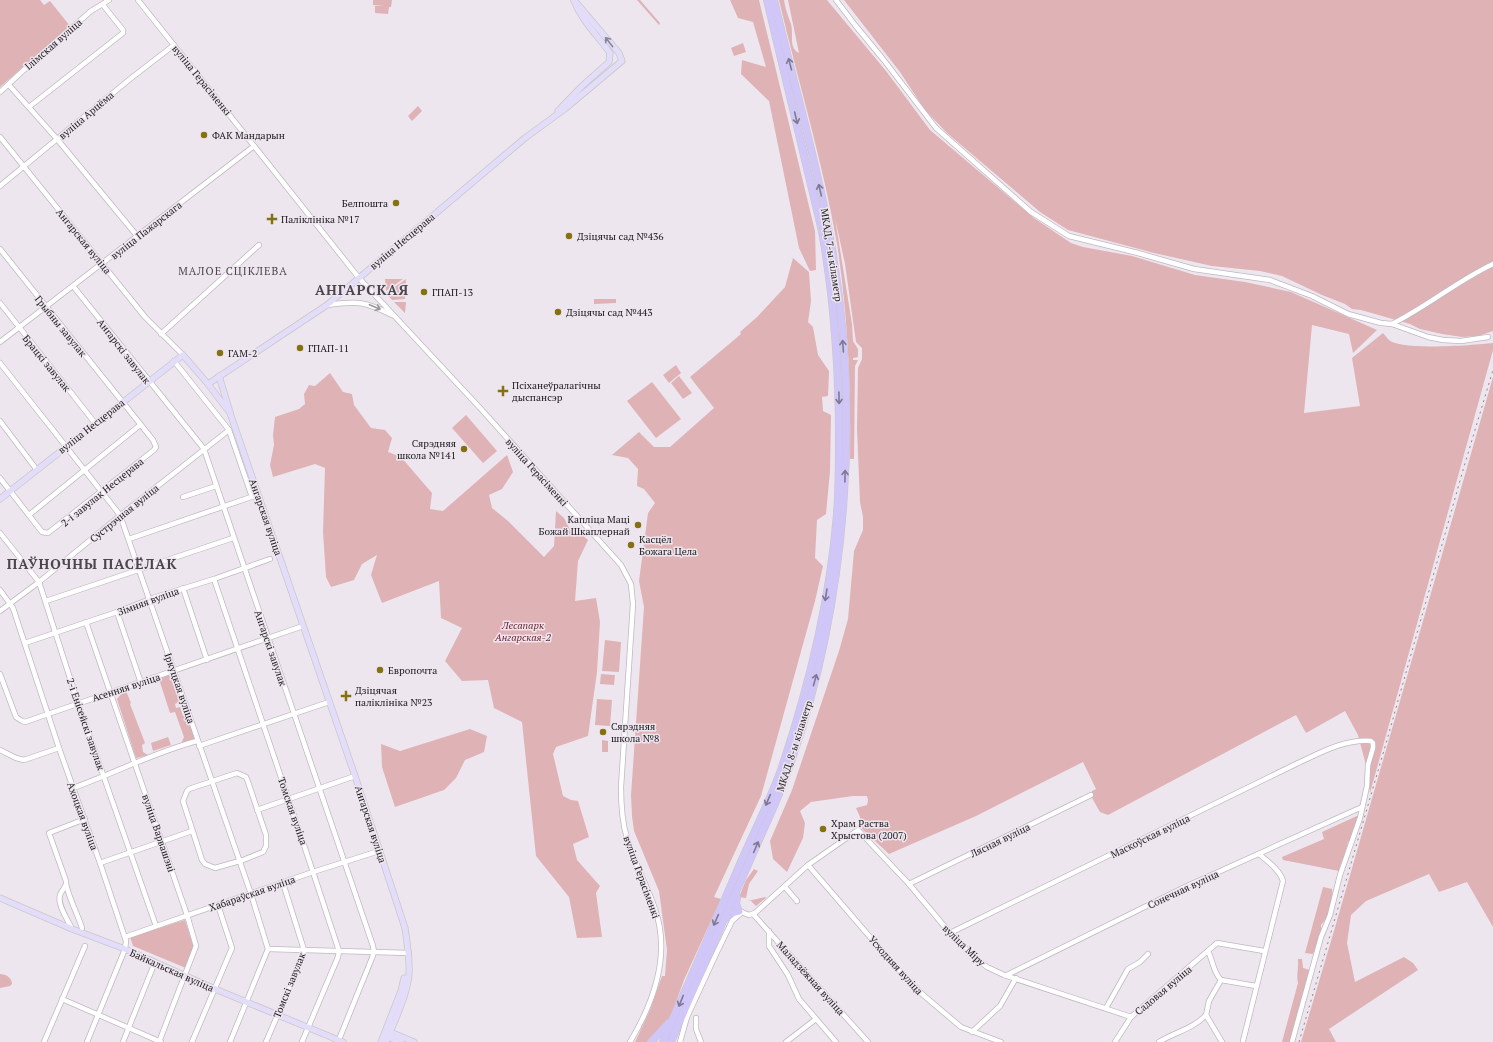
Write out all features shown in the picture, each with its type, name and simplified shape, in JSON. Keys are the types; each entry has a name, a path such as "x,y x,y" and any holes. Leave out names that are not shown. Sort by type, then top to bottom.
{"highway":[{"name":"МКАД, 7-ы кіламетр","path":"767,0 820,224 827,262 836,343 839,395 838,481 840,515"},
{"name":"МКАД, 7-ы кіламетр","path":"774,0 821,191 839,296 846,405 840,515"},
{"name":"МКАД, 8-ы кіламетр","path":"691,985 725,920 741,884 787,774 802,727 818,668 831,603 840,515"},
{"name":"МКАД, 8-ы кіламетр","path":"691,985 780,772 795,726 811,668 840,515"},
{"path":"725,920 730,914 740,911 736,901 741,884"},
{"path":"663,1042 691,985"},
{"path":"671,1042 691,985"},
{"path":"651,1042 673,1019"}],"main road":[{"path":"551,118 582,86 609,62 610,53 574,0"},
{"path":"551,118 622,61 621,56 592,25"},
{"path":"609,62 614,63 613,68"},
{"path":"582,86 581,91 585,92"},
{"name":"вуліца Несцерава","path":"208,384 327,305 551,118"},
{"name":"вуліца Несцерава","path":"0,499 183,354"},
{"name":"Ангарская вуліца","path":"183,354 230,413 255,496 303,626 401,915 409,953 409,974 406,991 387,1036 381,1042"},
{"path":"219,376 230,413"},
{"name":"Байкальская вуліца","path":"0,898 72,929 125,949 215,989 340,1041"},
{"path":"387,1036 400,1042"},
{"path":"387,1036 414,1042"}],"street":[{"name":"Ілімская вуліца","path":"0,92 9,85 27,66 91,11 109,0"},
{"name":"вуліца Герасіменкі","path":"138,0 359,278 582,521 621,565 631,584 634,604 621,787 622,814 627,838 656,911 661,946 657,983 651,1001 630,1042"},
{"path":"836,0 854,26 883,59 936,128 1031,212 1069,236 1194,269 1270,280 1312,296 1348,314 1381,323 1392,324 1428,337 1461,341 1488,337"},
{"path":"29,107 123,33 123,30 103,5"},
{"name":"вуліца Арцёма","path":"0,186 131,77 174,45"},
{"path":"9,85 57,139 138,237"},
{"name":"Ангарская вуліца","path":"0,137 23,168 146,317 161,334 183,354"},
{"name":"вуліца Пажарскага","path":"0,342 138,237 213,176 254,146"},
{"path":"161,334 259,245"},
{"name":"Грыбны завулак","path":"0,249 122,402"},
{"path":"1392,324 1420,310 1466,278 1493,264"},
{"name":"Ангарскі завулак","path":"73,286 204,449 233,538 345,862 374,952"},
{"path":"327,305 361,302 395,316"},
{"name":"Брацкі завулак","path":"0,303 95,423"},
{"path":"129,539 255,496 229,430 174,361"},
{"name":"Іркуцкая вуліца","path":"0,363 120,515 251,894 268,949"},
{"name":"2-і завулак Несцерава","path":"0,478 42,532 48,533 102,492 156,447 153,440 122,402"},
{"path":"0,421 37,470"},
{"path":"29,515 140,425"},
{"name":"Сустрэчная вуліца","path":"0,611 39,582 120,515 229,430"},
{"path":"183,497 216,486"},
{"name":"2-і Енісейскі завулак","path":"0,533 39,582 78,703 156,926"},
{"path":"46,601 233,538"},
{"name":"Зімняя вуліца","path":"25,643 117,612 149,599 214,579 270,559"},
{"name":"Томская вуліца","path":"214,579 314,872 339,951"},
{"path":"183,588 207,660"},
{"name":"Ахоцкая вуліца","path":"0,590 13,608 59,748 125,937 125,949 87,1042"},
{"path":"117,612 141,683"},
{"name":"вуліца Варвашэні","path":"86,622 187,915 196,946 159,1042"},
{"name":"Асенняя вуліца","path":"0,674 2,687 16,717 25,722 303,626"},
{"path":"200,746 329,702"},
{"path":"73,788 135,763 198,741"},
{"name":"Маскоўская вуліца","path":"950,933 1340,744 1365,741 1371,741 1373,743 1374,748 1368,766 1362,807"},
{"path":"0,750 16,758 24,760 59,748"},
{"path":"237,773 242,774 246,777 257,810 266,835 266,846 260,854 215,868 205,864 192,831 183,801 189,788 237,773"},
{"path":"257,810 355,776"},
{"name":"Лясная вуліца","path":"909,884 1091,795"},
{"path":"1292,1042 1321,937 1330,915 1340,875 1357,829 1362,807"},
{"name":"Сонечная вуліца","path":"1007,975 1185,887 1362,807"},
{"path":"72,929 60,900 60,896 66,881 49,833 85,819"},
{"path":"100,863 192,831"},
{"name":"вуліца Міру","path":"808,865 855,831 860,831 909,884 950,933 987,967 1131,1017"},
{"name":"Хабараўская вуліца","path":"125,937 380,851"},
{"path":"1243,1042 1264,951 1283,881 1278,872 1259,854"},
{"path":"680,1042 688,1017 732,921 740,911 749,915 753,914 808,865"},
{"name":"Усходняя вуліца","path":"808,865 922,994 957,1024 972,1032 1001,1042"},
{"name":"Томскі завулак","path":"266,1042 303,956 304,950 283,883"},
{"path":"65,886 77,912 82,928"},
{"path":"785,887 797,901"},
{"path":"192,1042 232,948 218,905"},
{"name":"Маладзёжная вуліца","path":"753,914 868,1042"},
{"path":"769,931 769,946 788,975 799,999 836,1042"},
{"name":"Садовая вуліца","path":"1115,1042 1131,1017 1218,943 1264,951"},
{"path":"44,1042 85,946"},
{"path":"230,1042 268,949 409,953"},
{"path":"302,1042 338,957 339,951"},
{"path":"1208,951 1211,957 1214,972 1221,980 1256,986"},
{"path":"340,1041 374,952"},
{"path":"1106,1008 1128,969 1140,962 1148,954"},
{"path":"123,1042 155,962"},
{"path":"972,1032 1000,1006 1016,978"},
{"path":"1159,1042 1170,1035 1190,1028 1202,1020 1206,1015 1210,1001 1221,980"},
{"path":"62,999 159,1042"},
{"path":"1206,1015 1222,1042"},
{"path":"696,1018 696,1029 701,1042"},
{"path":"786,1042 816,1019"}],"green space":[{"path":"0,0 40,0 44,5 50,1 70,26 0,87"},
{"path":"373,0 392,0 388,14 375,13 375,6 384,6 373,5"},
{"path":"637,0 640,0 660,23 659,25"},
{"path":"730,0 759,0 815,231 816,270 810,271 799,248 769,101 741,74 742,60 766,67 753,22 738,18"},
{"path":"779,0 784,0 792,28 792,44 799,53 788,0 827,0 886,71 930,130 1034,218 1071,243 1083,247 1132,256 1195,275 1245,282 1291,292 1377,330 1353,353 1349,334 1312,325 1304,413 1360,406 1352,358 1383,333 1389,340 1408,345 1439,346 1493,343 1493,350 1370,793 1367,769 1358,735 1345,711 1306,733 1296,715 1108,815 1100,812 1092,798 1092,791 1096,789 1083,762 976,816 889,854 860,827 860,817 856,808 867,805 867,796 853,796 811,802 800,811 805,823 803,838 787,872 773,859 770,841 792,790 839,651 848,619 854,551 863,530 863,517 860,502 857,429 858,368 862,359 862,348 856,342 845,264 835,218 852,324 853,341 858,349 858,357 853,358 853,360 858,360 855,366 854,459 850,459 848,351 844,297 837,244 818,153"},
{"path":"844,0 1493,0 1493,331 1478,336 1462,337 1420,329 1410,324 1361,310 1352,309 1345,304 1282,276 1260,271 1212,266 1154,253 1068,230 1040,212 947,133 925,110 900,72"},
{"path":"743,43 746,52 734,56 731,48"},
{"path":"418,106 422,111 412,121 408,116"},
{"path":"793,258 809,272 811,301 808,322 813,327 818,355 829,371 828,396 822,397 823,411 831,415 830,471 826,514 817,520 815,558 823,566 815,601 761,796 714,897 721,899 684,980 672,1013 666,1024 650,1042 635,1042 650,1010 662,976 665,976 667,950 659,891 634,831 631,795 644,607 639,581 648,513 655,503 644,489 637,486 638,469 628,458 612,455 639,432 654,447 670,447 714,408 690,377 741,334 740,332 757,317 785,287"},
{"path":"385,279 403,279 386,291"},
{"path":"406,279 405,299 392,300 386,293"},
{"path":"594,299 616,299 616,303 594,304"},
{"path":"394,302 406,302 405,313"},
{"path":"676,365 681,373 669,383 663,375"},
{"name":"Лесапарк Ангарская-2","path":"330,373 343,392 352,394 354,405 371,428 385,430 392,438 388,452 401,457 432,493 430,509 443,511 507,455 513,472 502,489 489,495 492,508 508,521 544,557 554,546 556,511 564,518 574,537 581,534 588,540 578,561 575,601 596,598 600,622 597,672 588,736 556,747 553,754 563,796 571,800 578,801 589,837 573,844 577,860 600,886 596,893 602,937 577,938 569,897 536,856 522,722 494,708 488,680 462,681 445,661 462,628 441,618 439,581 382,603 371,575 377,555 362,564 354,580 331,587 326,577 323,532 325,468 315,464 273,477 270,465 274,445 273,435 275,417 299,409 305,404 304,394 309,385 315,386"},
{"path":"679,376 692,393 683,399 671,383"},
{"path":"1493,377 1493,927 1467,882 1439,892 1429,874 1366,901 1351,915 1347,943 1355,982 1404,957 1413,963 1418,970 1329,1029 1336,1042 1301,1042 1334,931"},
{"path":"652,382 681,419 656,438 627,401"},
{"path":"466,415 497,451 483,463 452,428"},
{"path":"605,640 621,642 619,672 602,671"},
{"path":"601,674 615,675 614,685 600,684"},
{"path":"169,675 171,680 174,679 182,698 175,704 176,708 180,707 183,716 188,716 195,740 181,744 184,737 175,712 170,713 159,679"},
{"path":"126,691 145,743 142,745 143,752 148,755 136,758 117,699"},
{"path":"597,699 612,700 610,726 595,725"},
{"path":"470,729 487,736 484,752 465,760 456,778 444,790 395,807 382,767 381,744 400,751"},
{"path":"168,737 171,745 153,751 151,743"},
{"path":"602,740 608,741 608,752 602,752"},
{"path":"1359,815 1352,838 1348,842 1339,871 1283,860 1282,857 1324,839 1322,832"},
{"path":"754,869 758,871 749,884 746,898 739,897 746,880"},
{"path":"1323,887 1332,889 1330,908 1324,922 1321,925 1321,933 1313,954 1305,953"},
{"path":"766,898 756,906 751,901 748,901"},
{"path":"185,920 194,948 186,968 133,946 130,937"},
{"path":"1298,959 1302,959 1303,968 1310,970 1290,1042 1282,1042 1298,983"},
{"path":"0,974 10,978 12,984 10,986 0,988"}],"railway":[{"path":"1299,1042 1493,370"}],"place":[{"name":"ФАК Мандарын","path":"204,135"},
{"name":"Белпошта","path":"396,203"},
{"name":"Паліклініка №17","path":"272,219"},
{"name":"Дзіцячы сад №436","path":"569,236"},
{"name":"ГПАП-13","path":"424,292"},
{"name":"Дзіцячы сад №443","path":"558,312"},
{"name":"ГПАП-11","path":"300,348"},
{"name":"ГАМ-2","path":"220,353"},
{"name":"Псіханеўралагічны дыспансэр","path":"503,391"},
{"name":"Сярэдняя школа №141","path":"464,449"},
{"name":"Капліца Маці Божай Шкаплернай","path":"638,525"},
{"name":"Касцёл Божага Цела","path":"631,545"},
{"name":"Европочта","path":"380,670"},
{"name":"Дзіцячая паліклініка №23","path":"346,696"},
{"name":"Сярэдняя школа №8","path":"603,732"},
{"name":"Храм Раства Хрыстова (2007)","path":"823,829"}],"district":[{"name":"МАЛОЕ СЦІКЛЕВА","path":"233,271"},
{"name":"АНГАРСКАЯ","path":"362,290"},
{"name":"ПАЎНОЧНЫ ПАСЁЛАК","path":"92,564"}]}
